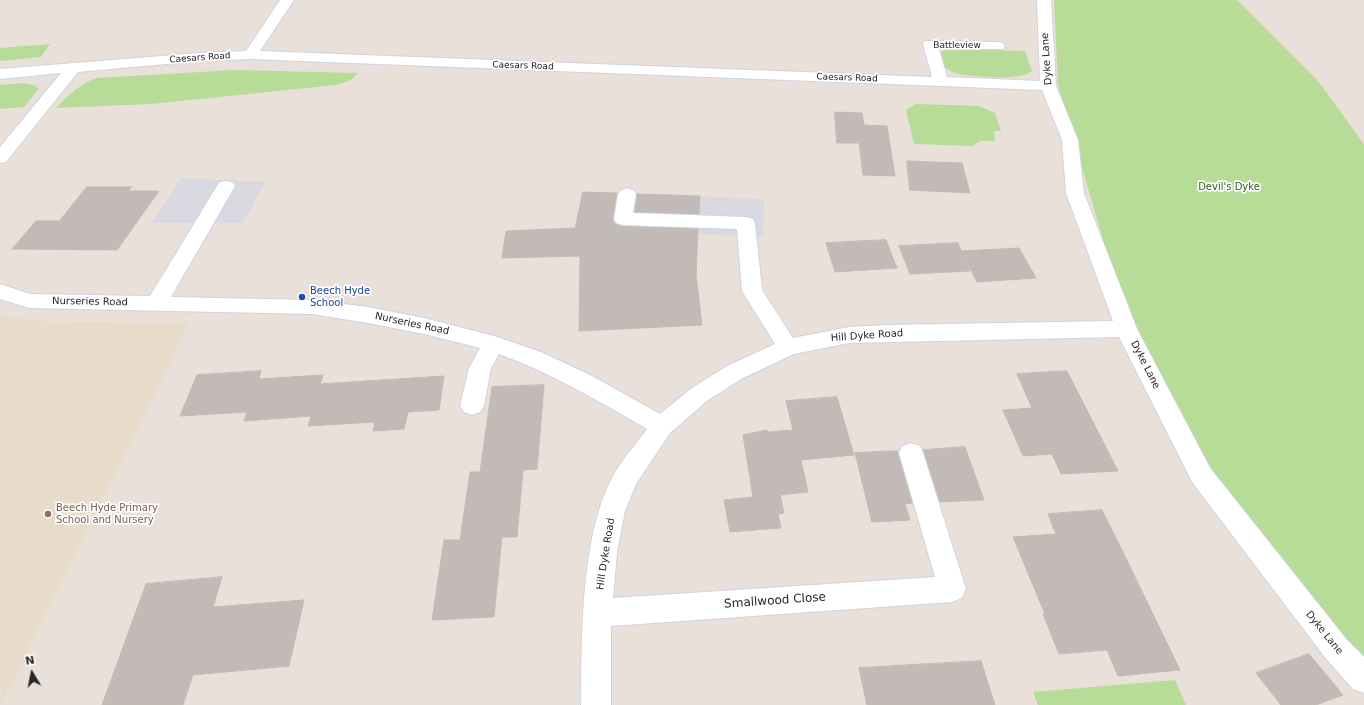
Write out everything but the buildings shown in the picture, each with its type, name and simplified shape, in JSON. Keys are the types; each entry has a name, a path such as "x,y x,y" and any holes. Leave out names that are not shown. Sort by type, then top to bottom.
{"street":[{"path":"250,55 287,0"},
{"name":"Dyke Lane","path":"1044,0 1048,86 1070,140 1075,193 1126,329 1201,475 1337,650 1364,678"},
{"name":"Battleview","path":"941,82 930,44 998,46"},
{"name":"Caesars Road","path":"0,74 199,57 250,55 1048,86"},
{"path":"0,158 73,68"},
{"path":"156,304 226,186"},
{"path":"627,194 623,219 746,223 752,291 788,347"},
{"name":"Nurseries Road","path":"0,291 29,301 312,307 368,315 424,326 494,344 533,358 584,382 662,426"},
{"name":"Hill Dyke Road","path":"596,705 597,613 604,552 612,511 625,479 662,426 700,394 735,372 788,347 817,340 857,335 1126,329"},
{"path":"472,406 480,368 494,344"},
{"name":"Smallwood Close","path":"597,613 952,589 911,453"}],"shaded area":[{"path":"181,178 266,181 243,223 152,223"},
{"path":"583,192 764,199 763,237 698,234 697,251 635,249 575,229"},
{"name":"Beech Hyde Primary School and Nursery","path":"0,316 42,321 189,323 1,705"}],"green space":[{"name":"Devil's Dyke","path":"1054,0 1237,0 1318,81 1364,144 1364,662 1351,649 1214,472 1130,333 1058,85"},
{"path":"50,44 41,57 0,61 0,48"},
{"path":"949,49 1025,51 1032,71 1027,74 1008,77 983,77 955,73 944,67 940,52"},
{"path":"235,70 358,73 351,80 336,85 151,104 56,108 79,87 96,78"},
{"path":"21,83 34,85 39,89 24,107 0,109 0,85"},
{"path":"916,104 979,106 995,113 1001,131 994,131 995,141 981,141 972,146 914,144 906,110"},
{"path":"1175,680 1186,705 1038,705 1033,692"}],"place":[{"name":"Beech Hyde School","path":"302,297"},
{"name":"Beech Hyde Primary School and Nursery","path":"48,514"}]}
